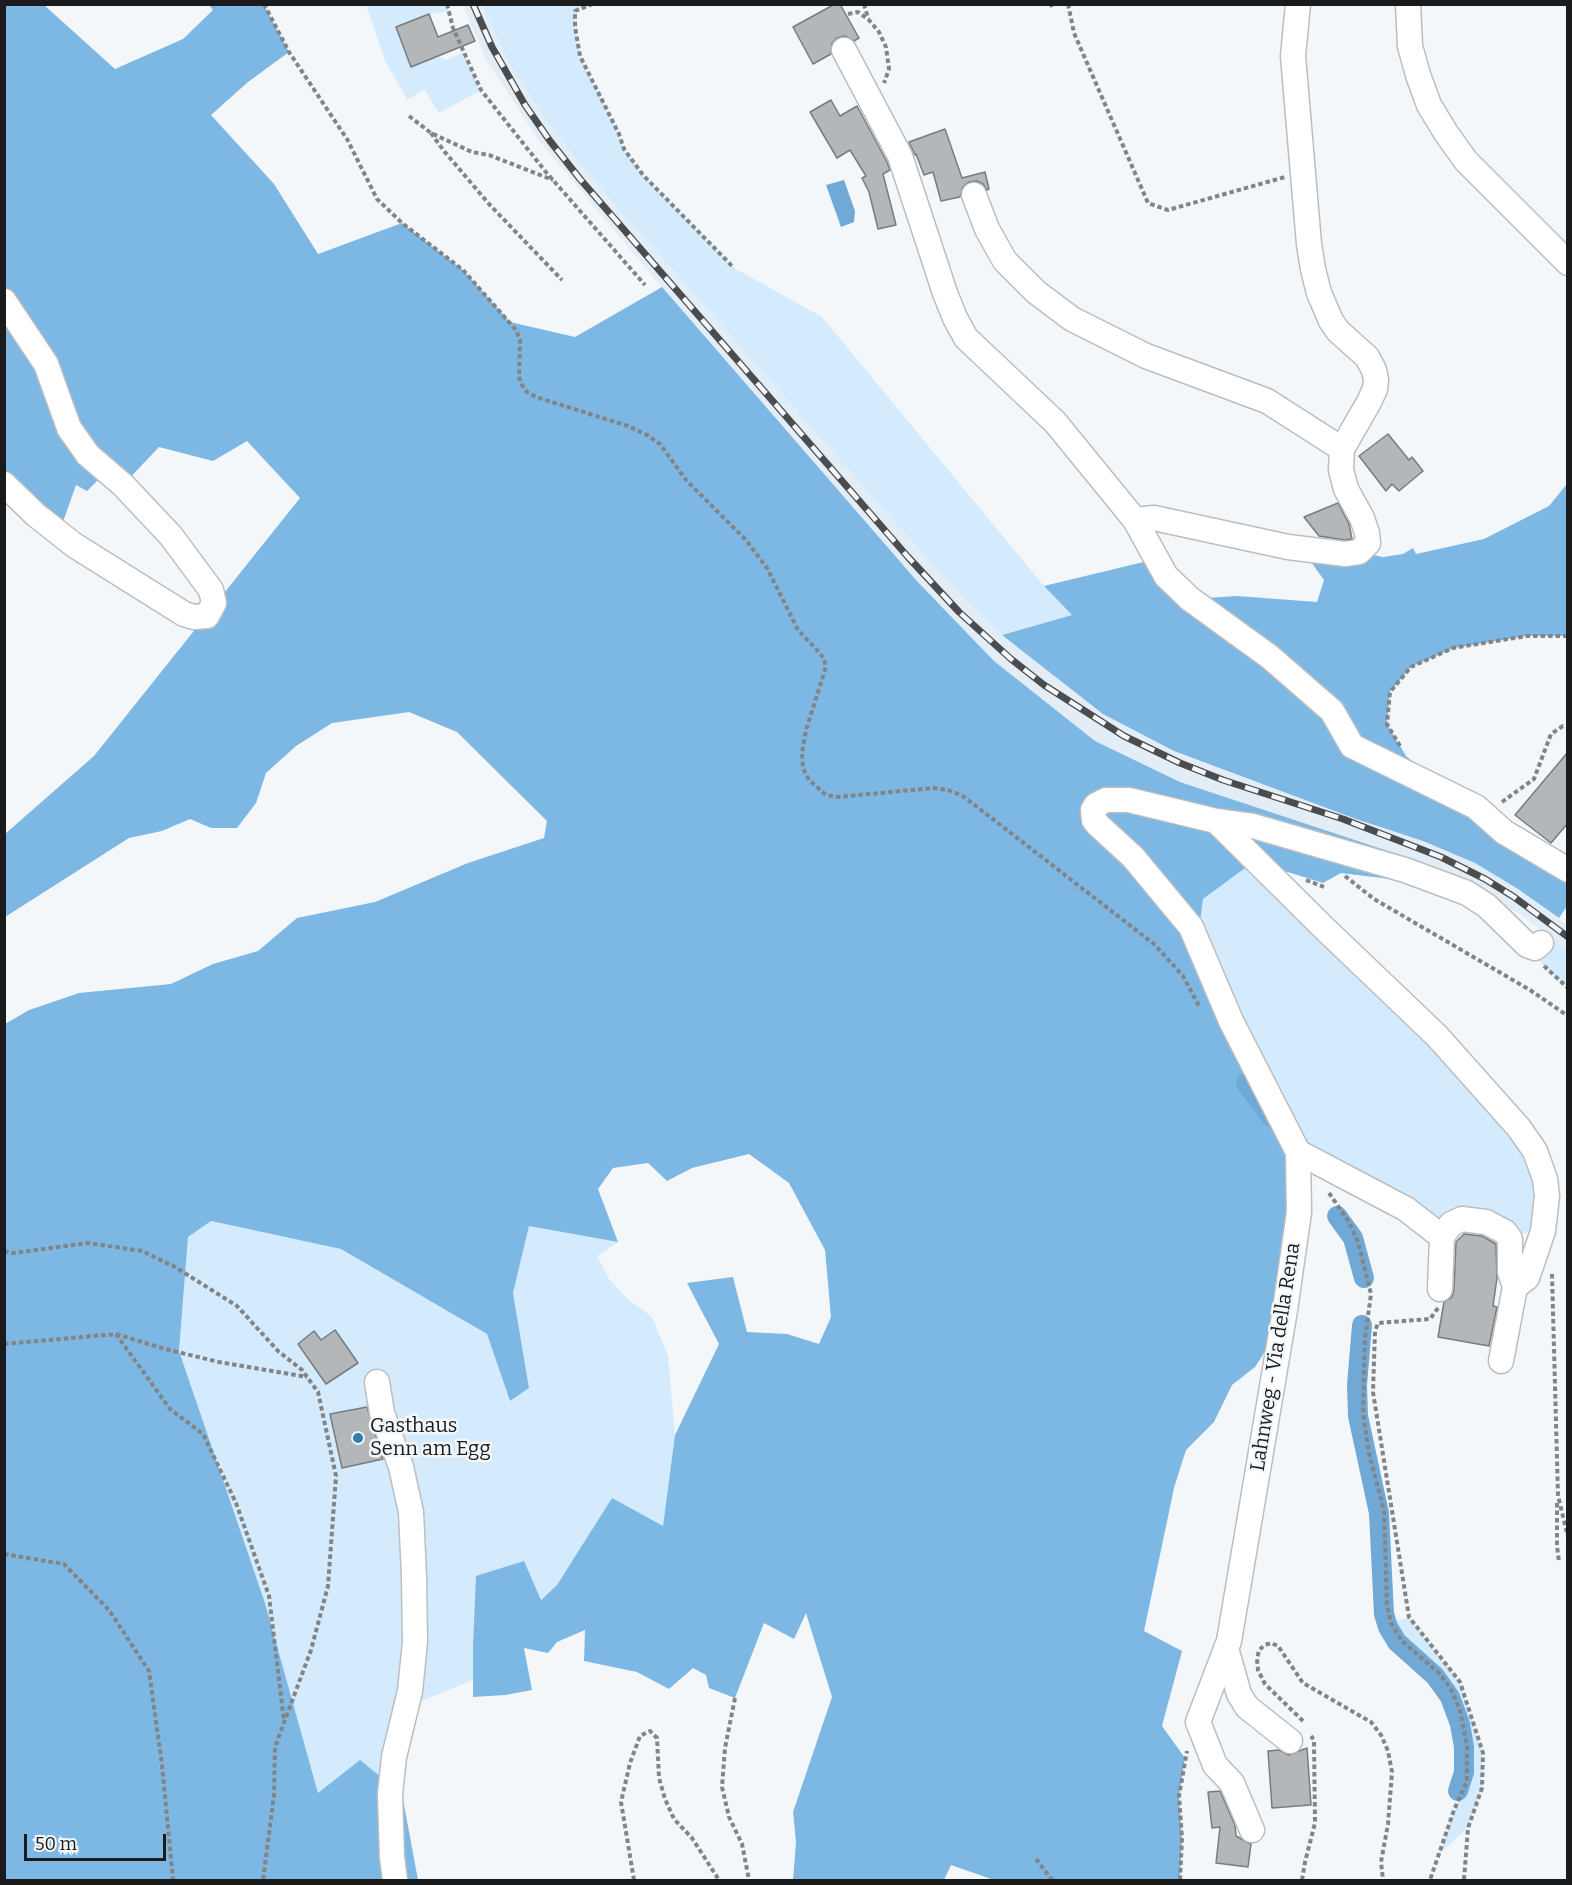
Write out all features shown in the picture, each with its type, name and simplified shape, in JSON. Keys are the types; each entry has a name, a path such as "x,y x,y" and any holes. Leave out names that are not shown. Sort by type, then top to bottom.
{"street":[{"path":"1135,520 1154,518 1288,547 1345,554 1359,552 1368,543 1362,518 1346,489 1341,470 1341,449 1375,389 1374,370 1367,357 1334,326 1319,293 1309,244 1293,56 1298,4"},
{"path":"1408,4 1410,46 1418,75 1429,105 1446,133 1466,161 1568,263"},
{"path":"844,50 900,156 945,293 966,338 1055,422 1135,520 1166,576 1190,599 1270,657 1332,711 1352,746 1476,807 1504,832 1568,870"},
{"path":"974,195 987,229 1005,261 1036,292 1072,319 1146,356 1267,401 1341,449"},
{"path":"4,301 46,364 69,428 88,455 123,485 171,536 211,590 214,603 207,616 194,617 184,614 74,545 36,515 4,484"},
{"path":"1442,1237 1406,1209 1298,1152 1231,1021 1191,927 1133,857 1098,825 1094,820 1093,810 1096,805 1106,800 1129,800 1216,821 1253,826 1405,870 1458,890 1487,906 1527,945 1535,948 1541,943"},
{"path":"1216,821 1437,1036 1519,1128 1535,1151 1546,1187 1544,1231 1527,1278 1515,1287"},
{"name":"Lahnweg - Via della Rena","path":"1198,1722 1226,1648 1285,1310 1299,1212 1298,1152"},
{"path":"1440,1288 1442,1237 1451,1224 1462,1219 1486,1222 1505,1232 1511,1245 1510,1272 1515,1287 1501,1361"},
{"path":"377,1382 382,1413 401,1467 411,1512 414,1576 415,1642 410,1691 394,1757 390,1794 395,1881"},
{"path":"1226,1648 1239,1694 1247,1707 1258,1716 1294,1736"},
{"path":"1198,1722 1215,1765 1232,1784 1252,1830"}],"path":[{"path":"264,4 289,52 347,138 377,200 402,223 463,270 516,330 520,339 519,377 527,392 536,397 628,426 660,444 686,480 746,540 767,568 798,630 819,652 826,667 806,730 802,753 803,768 808,780 826,795 837,797 934,788 963,796 1154,944 1183,976 1205,1015"},
{"path":"447,4 453,28 481,90 554,180 645,285"},
{"path":"593,4 575,11 580,56 619,134 624,149 644,175 734,268"},
{"path":"864,4 869,20"},
{"path":"1068,4 1074,33 1148,203 1168,210 1303,171"},
{"path":"848,14 858,12 869,20 879,32 886,47 889,69 883,86 871,100"},
{"path":"409,116 431,133 472,152 489,155 554,180"},
{"path":"431,133 489,204 562,280"},
{"path":"1401,748 1387,724 1390,692 1411,667 1454,648 1527,636 1568,636"},
{"path":"1484,815 1534,778 1551,734 1563,726 1568,727"},
{"path":"1353,875 1341,873 1374,899 1530,990 1568,1016"},
{"path":"1323,1186 1354,1232 1363,1257 1371,1294 1365,1338 1363,1413 1369,1453 1384,1511 1388,1605 1391,1623 1402,1641 1439,1673 1451,1689 1460,1710 1467,1746 1467,1781 1454,1809 1430,1881"},
{"path":"4,1251 14,1252 88,1242 142,1251 215,1290 237,1306 278,1351 302,1370 318,1392 336,1476 328,1586 311,1650 275,1747 274,1794 263,1881"},
{"path":"1552,1266 1559,1562"},
{"path":"1440,1288 1437,1310 1430,1319 1378,1323 1375,1331 1373,1392 1409,1617 1460,1682 1483,1753 1482,1788 1468,1828 1464,1881"},
{"path":"4,1344 117,1334 219,1362 308,1378"},
{"path":"117,1334 170,1409 203,1434 236,1503 269,1596 284,1722"},
{"path":"1558,1496 1568,1537"},
{"path":"4,1554 64,1564 109,1610 149,1671 162,1765 173,1881"},
{"path":"1302,1881 1315,1823 1314,1740 1294,1736 1258,1670 1257,1659 1260,1650 1271,1643 1278,1646 1303,1683 1371,1722 1381,1734 1388,1751 1392,1772 1388,1824 1381,1862 1383,1881"},
{"path":"735,1698 725,1748 722,1786 729,1817 742,1844 749,1881"},
{"path":"1180,1881 1182,1839 1179,1796 1185,1758 1198,1722"},
{"path":"634,1881 621,1802 630,1763 640,1736 650,1731 657,1738 659,1778 674,1819 699,1848 719,1881"},
{"path":"1036,1859 1052,1881"}],"shaded area":[{"path":"5,5 44,5 115,69 183,39 213,10 209,5 264,5 289,52 248,82 211,115 274,184 318,254 402,223 463,270 510,322 575,337 662,287 916,580 994,661 1095,741 1180,782 1400,855 1398,880 1341,873 1323,883 1288,872 1265,870 1256,860 1203,899 1197,945 1288,1128 1287,1318 1255,1367 1232,1385 1214,1422 1186,1450 1174,1488 1144,1631 1182,1651 1162,1726 1185,1758 1179,1796 1182,1838 1180,1880 994,1880 951,1865 944,1880 793,1880 796,1842 793,1812 832,1697 806,1613 794,1639 764,1623 735,1698 709,1688 706,1675 693,1668 669,1689 637,1672 584,1661 585,1630 557,1642 548,1653 524,1648 532,1690 473,1697 476,1576 524,1561 541,1600 557,1585 612,1498 663,1526 675,1435 719,1344 687,1283 733,1277 747,1332 787,1334 819,1344 831,1317 825,1250 789,1183 749,1154 692,1168 667,1181 648,1163 613,1168 598,1189 618,1242 529,1226 513,1293 529,1388 510,1401 487,1334 341,1249 211,1221 188,1237 179,1351 265,1603 318,1793 360,1760 402,1794 418,1880 5,1880 5,1024 29,1010 79,993 171,984 213,964 258,951 297,918 375,902 468,863 544,838 547,821 457,732 409,712 332,723 296,746 266,773 256,803 237,828 211,828 190,819 162,831 129,838 5,917 5,834 94,756 300,498 247,441 213,461 159,447 123,485 107,471 87,491 76,485 59,533 5,484"},
{"path":"366,5 447,5 449,11 429,14 396,27 411,66 439,56 446,60 464,52 481,90 439,113 424,89 407,100 385,60"},
{"path":"463,5 483,5 513,70 544,118 585,170 898,526 1002,635 1174,751 1356,819 1423,841 1475,863 1518,889 1567,925 1567,951 1524,917 1464,881 1400,855 1180,782 1095,741 994,661 916,580 691,322 540,142 486,60"},
{"path":"483,5 593,5 575,11 580,56 619,134 624,149 643,175 734,268 822,317 1044,586 1072,615 1001,635 981,615 898,526 585,170 544,118 513,70"},
{"path":"844,180 855,211 854,222 841,227 826,185"},
{"path":"1567,484 1567,636 1527,636 1454,648 1411,667 1390,692 1387,724 1406,756 1450,794 1567,870 1567,906 1559,918 1518,889 1475,863 1423,841 1356,819 1174,751 1103,714 1002,635 1072,615 1044,586 1156,559 1190,599 1237,596 1317,602 1324,580 1301,548 1359,552 1383,557 1403,554 1413,548 1416,554 1484,539 1549,506"},
{"path":"1256,860 1532,1153 1538,1231 1518,1234 1437,1228 1298,1152 1197,945 1203,899"},
{"path":"1547,935 1567,951 1567,988 1542,964 1527,945"},
{"path":"211,1221 341,1249 487,1334 510,1401 529,1388 513,1293 529,1226 618,1242 597,1256 609,1279 629,1300 652,1317 668,1356 675,1435 663,1527 612,1498 557,1585 540,1600 473,1647 473,1680 400,1710 388,1783 318,1793 265,1603 179,1351 188,1237"},
{"path":"1409,1617 1460,1682 1483,1753 1482,1788 1468,1828 1439,1854 1467,1781 1467,1746 1460,1710 1451,1689 1439,1673 1402,1641 1391,1623"}],"building":[{"path":"835,4 840,4 859,38 854,41 845,36 837,38 832,43 831,54 813,64 793,27"},
{"path":"429,14 438,37 468,25 475,41 411,67 396,27"},
{"path":"831,100 840,116 857,106 887,162 890,170 883,174 896,225 878,229 869,192 862,178 866,176 850,150 837,158 810,112"},
{"path":"945,129 962,178 985,172 989,189 987,190 977,181 969,182 963,187 960,197 941,201 933,172 924,175 909,142"},
{"path":"1388,434 1409,460 1412,457 1423,471 1399,491 1392,484 1386,491 1359,456"},
{"path":"1338,503 1349,524 1352,539 1319,536 1304,517"},
{"path":"1568,752 1568,823 1551,843 1515,815"},
{"path":"1464,1234 1482,1236 1496,1244 1497,1278 1493,1306 1497,1307 1489,1346 1438,1337 1444,1302 1452,1297 1454,1290 1456,1242"},
{"path":"335,1330 358,1363 326,1384 298,1344 314,1331 321,1340"},
{"path":"367,1407 383,1459 342,1468 330,1414"},
{"path":"1307,1748 1311,1805 1272,1808 1268,1751 1279,1750 1289,1755"},
{"path":"1220,1791 1235,1825 1236,1836 1251,1844 1248,1867 1216,1863 1220,1827 1212,1828 1208,1792"}],"waterway":[{"path":"1246,1083 1271,1117"},
{"path":"1337,1216 1353,1238 1364,1278"},
{"path":"1362,1325 1357,1385 1358,1416 1379,1513 1384,1614 1388,1627 1397,1642 1435,1676 1450,1697 1460,1724 1464,1747 1464,1772 1458,1791"}],"railway":[{"path":"473,4 492,47 525,105 580,179 908,557 959,612 1011,659 1044,685 1124,736 1180,763 1223,780 1343,819 1441,857 1485,879 1514,897 1568,937"}],"place":[{"name":"Gasthaus Senn am Egg","path":"358,1438"}]}
